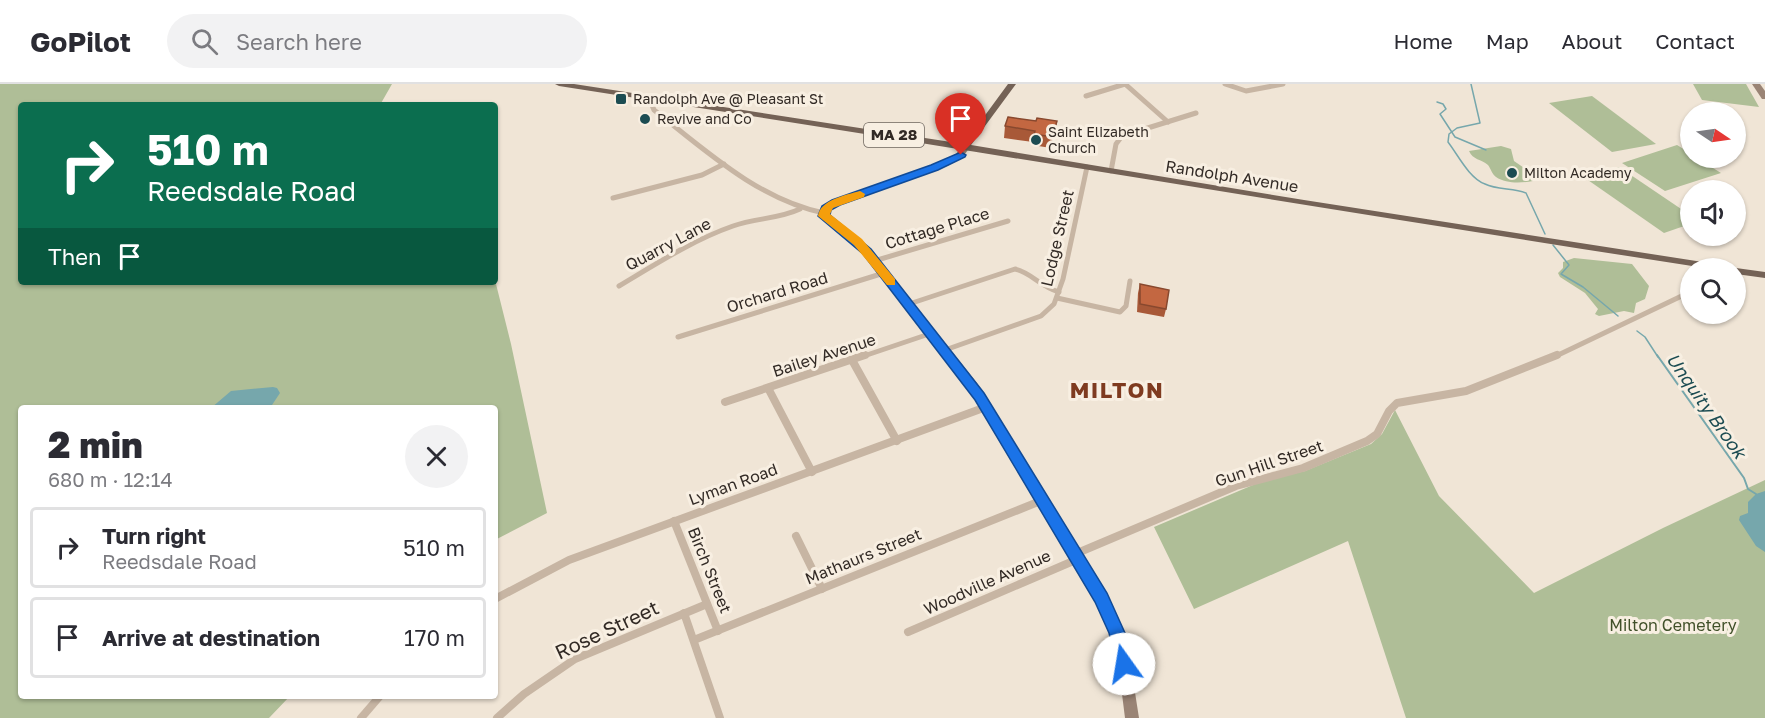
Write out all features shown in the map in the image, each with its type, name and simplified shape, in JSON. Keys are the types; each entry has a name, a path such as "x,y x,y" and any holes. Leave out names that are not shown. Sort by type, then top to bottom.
{"main road":[{"name":"Randolph Avenue","path":"559,84 1680,261"},
{"path":"966,147 1012,84"},
{"path":"1746,272 1765,275"}],"street":[{"path":"1086,96 1125,84 1168,122"},
{"path":"1225,84 1246,92 1283,84"},
{"path":"1756,84 1765,97"},
{"path":"655,99 652,105 654,110 724,164 800,209 824,213"},
{"path":"1111,171 1116,144 1122,136 1196,114"},
{"path":"966,147 961,155 950,161 836,203 827,207 824,213 826,219 858,242 945,350 986,407 1043,500 1101,598 1117,633 1123,654 1132,718"},
{"path":"613,198 702,175 724,164"},
{"name":"Lodge Street","path":"945,350 1041,315 1052,308 1058,295 1087,167"},
{"name":"Quarry Lane","path":"619,286 711,234 745,222 800,209"},
{"name":"Cottage Place","path":"874,261 1008,221"},
{"path":"909,304 1015,268 1022,269 1044,288 1058,295 1120,312 1126,306 1130,281"},
{"name":"Orchard Road","path":"678,337 884,273"},
{"name":"Gun Hill Street","path":"1076,557 1236,486 1303,468 1367,441 1377,434 1389,411 1397,403 1460,392 1501,379 1547,360 1680,297"},
{"name":"Bailey Avenue","path":"725,402 932,333"},
{"path":"852,360 897,441"},
{"path":"768,388 812,472"},
{"name":"Lyman Road","path":"498,597 570,560 986,407"},
{"name":"Mathaurs Street","path":"694,640 1043,500"},
{"name":"Birch Street","path":"674,521 718,631"},
{"path":"796,536 822,589"},
{"name":"Woodville Avenue","path":"908,633 1076,557"},
{"name":"Rose Street","path":"497,718 524,694 575,659 707,604"},
{"path":"684,614 720,718"},
{"path":"361,718 377,699"}],"green space":[{"path":"0,84 392,84 382,102 18,102 18,285 496,285 547,513 498,538 498,405 18,405 18,699 287,699 269,718 0,718"},
{"path":"1693,84 1746,84 1759,107 1746,105 1746,102 1702,100"},
{"path":"1592,96 1656,144 1612,152 1549,103"},
{"path":"1677,145 1680,147 1680,168 1713,168 1721,173 1699,180 1680,180 1680,186 1665,191 1622,163"},
{"path":"1501,146 1511,149 1514,161 1533,174 1533,181 1504,181 1495,176 1488,165 1475,158 1469,151"},
{"path":"1619,167 1680,208 1680,227 1664,233 1585,178"},
{"path":"1574,258 1632,264 1649,286 1645,299 1636,303 1634,313 1624,311 1599,316 1595,314 1598,309 1585,293 1560,277 1558,273 1563,268 1563,262"},
{"name":"Milton Cemetery","path":"1395,410 1439,496 1534,593 1765,480 1765,718 1406,718 1348,541 1194,609 1154,527 1260,482 1305,471 1371,444 1382,434"}],"water":[{"path":"273,387 277,388 280,393 272,405 215,405 231,391"},
{"path":"1765,491 1765,552 1756,546 1739,520 1740,516 1748,513 1748,502 1756,494"}],"building":[{"path":"1008,117 1057,121 1052,137 1034,134 1035,131 1005,126"},
{"path":"1140,284 1169,290 1166,309 1140,304"}],"waterway":[{"name":"Unquity Brook","path":"1452,132 1457,128 1480,123 1471,84"},
{"path":"1437,102 1443,104 1446,109 1440,114 1452,132"},
{"path":"1452,132 1455,137 1486,150"},
{"name":"Unquity Brook","path":"1452,132 1449,134 1448,142 1469,172 1479,181 1490,186 1526,193 1545,234"},
{"name":"Unquity Brook","path":"1553,245 1569,265 1561,274 1583,287 1618,316"},
{"name":"Unquity Brook","path":"1637,331 1645,337 1658,357"},
{"name":"Unquity Brook","path":"1657,355 1744,478 1748,489 1756,494"}],"slow traffic":[{"path":"860,194 829,206 824,216 858,242 891,282"}],"place":[{"name":"Randolph Ave @ Pleasant St","path":"621,99"},
{"name":"Revive and Co","path":"645,119"},
{"name":"Saint Elizabeth Church","path":"1036,140"},
{"name":"Milton Academy","path":"1512,173"}],"district":[{"name":"MILTON","path":"1117,390"}],"route":[{"path":"961,155 934,168 829,206 824,211 824,216 867,252 980,397 1101,598 1117,633 1124,664"}]}
